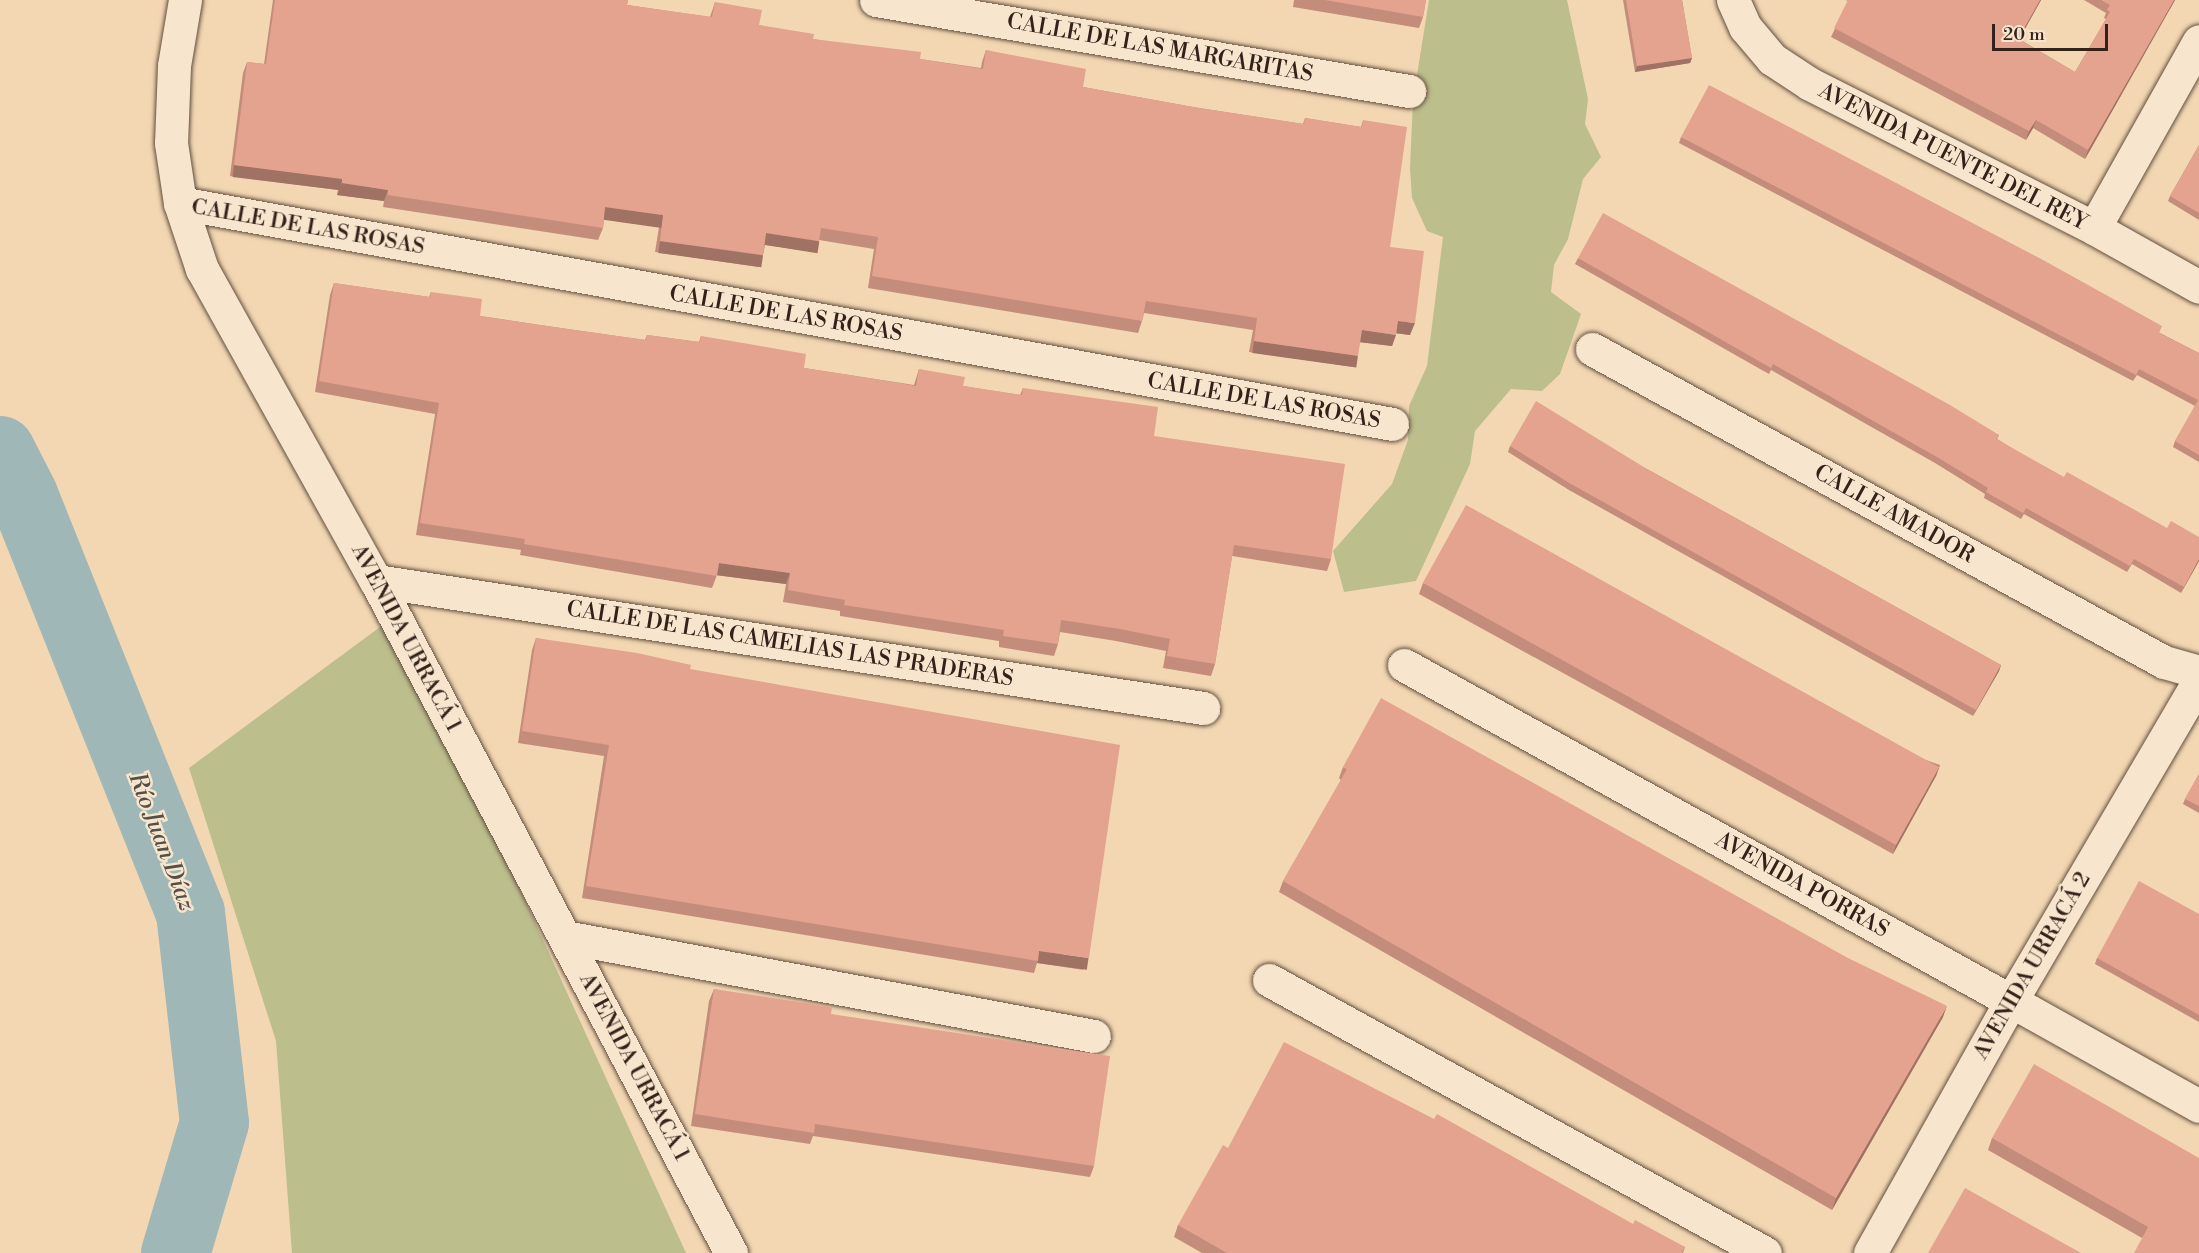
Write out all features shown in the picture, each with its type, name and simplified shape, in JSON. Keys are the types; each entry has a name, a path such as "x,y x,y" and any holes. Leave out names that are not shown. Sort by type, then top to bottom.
{"street":[{"name":"AVENIDA URRACÁ 1","path":"185,0 171,104 173,172 180,203 202,269 376,581 731,1253"},
{"name":"CALLE DE LAS MARGARITAS","path":"876,0 1409,91"},
{"name":"AVENIDA PUENTE DEL REY","path":"1733,0 1745,27 1772,59 1810,84 2094,228 2199,287"},
{"path":"2094,228 2199,41"},
{"name":"CALLE DE LAS ROSAS","path":"180,203 1392,424"},
{"name":"CALLE AMADOR","path":"1592,349 2164,662 2199,672"},
{"name":"CALLE DE LAS CAMELIAS LAS PRADERAS","path":"376,581 1203,708"},
{"name":"AVENIDA PORRAS","path":"1404,665 2199,1106"},
{"name":"AVENIDA URRACÁ 2","path":"1870,1253 2011,1001 2199,681"},
{"path":"565,936 1094,1036"},
{"path":"1269,980 1765,1253"}],"green space":[{"path":"1429,0 1567,0 1588,99 1585,124 1601,157 1583,179 1568,239 1554,265 1551,292 1581,314 1560,374 1542,391 1511,389 1475,431 1470,464 1416,581 1344,592 1333,551 1392,484 1408,440 1409,406 1427,366 1443,237 1427,231 1412,198 1410,168 1413,100"},
{"path":"395,616 686,1253 292,1253 276,1041 189,768"}],"building":[{"path":"275,0 628,0 627,5 712,17 715,2 762,10 759,25 814,34 813,39 921,52 920,59 983,69 986,50 1086,69 1083,87 1304,124 1305,118 1362,127 1363,120 1407,127 1390,247 1424,251 1415,323 1398,321 1396,335 1362,330 1358,356 1254,341 1257,318 1146,301 1142,321 872,276 878,237 821,228 819,241 766,233 763,255 660,241 663,215 605,207 603,228 388,195 388,190 342,183 342,179 234,165 247,62 266,64"},
{"path":"1325,0 1426,0 1423,17"},
{"path":"1626,0 1682,0 1692,58 1637,66"},
{"path":"1848,0 2040,0 2018,39 2075,72 2110,12 2107,10 2110,5 2101,0 2174,0 2088,150 2036,120 2029,131 1834,28"},
{"path":"1709,85 2043,260 2162,326 2159,333 2199,353 2199,455 2175,441 2198,400 2139,369 2136,375 1681,137"},
{"path":"2199,145 2199,213 2170,196"},
{"path":"1603,213 1950,405 1999,435 1996,439 2064,477 2067,472 2167,528 2171,521 2199,537 2199,559 2184,587 2134,559 2130,566 2026,508 2023,513 1986,492 1988,488 1937,457 1773,364 1771,368 1578,258"},
{"path":"334,283 430,297 431,292 482,299 480,316 646,340 647,335 700,342 701,336 806,354 804,368 916,386 919,369 965,377 963,386 1022,395 1023,388 1158,407 1154,436 1345,464 1331,559 1234,545 1215,664 1167,656 1170,639 1120,629 1061,620 1058,644 1003,636 1004,630 844,605 845,600 788,590 790,573 719,563 717,576 524,544 525,539 420,523 439,403 319,381"},
{"path":"1536,401 1647,469 2001,665 1976,710 1571,484 1510,446"},
{"path":"1466,505 1939,767 1896,845 1423,583"},
{"path":"536,638 637,653 691,665 690,669 1120,745 1089,958 1039,951 1038,961 586,886 609,745 522,731"},
{"path":"1381,698 1848,958 1947,1006 1836,1198 1283,881 1347,769 1343,767"},
{"path":"2199,774 2199,806 2185,799"},
{"path":"2139,881 2199,914 2199,1015 2097,958"},
{"path":"714,989 832,1007 831,1014 1110,1056 1094,1166 815,1124 814,1133 695,1114"},
{"path":"1284,1042 1434,1119 1437,1114 1633,1224 1635,1220 1685,1247 1683,1253 1227,1253 1178,1225 1223,1145 1228,1148"},
{"path":"2034,1064 2199,1158 2199,1253 2134,1253 2148,1227 1992,1138"},
{"path":"1965,1188 2081,1253 1928,1253"}],"waterway":[{"name":"Río Juan Díaz","path":"0,450 23,495 190,912 214,1122 175,1253"}]}
